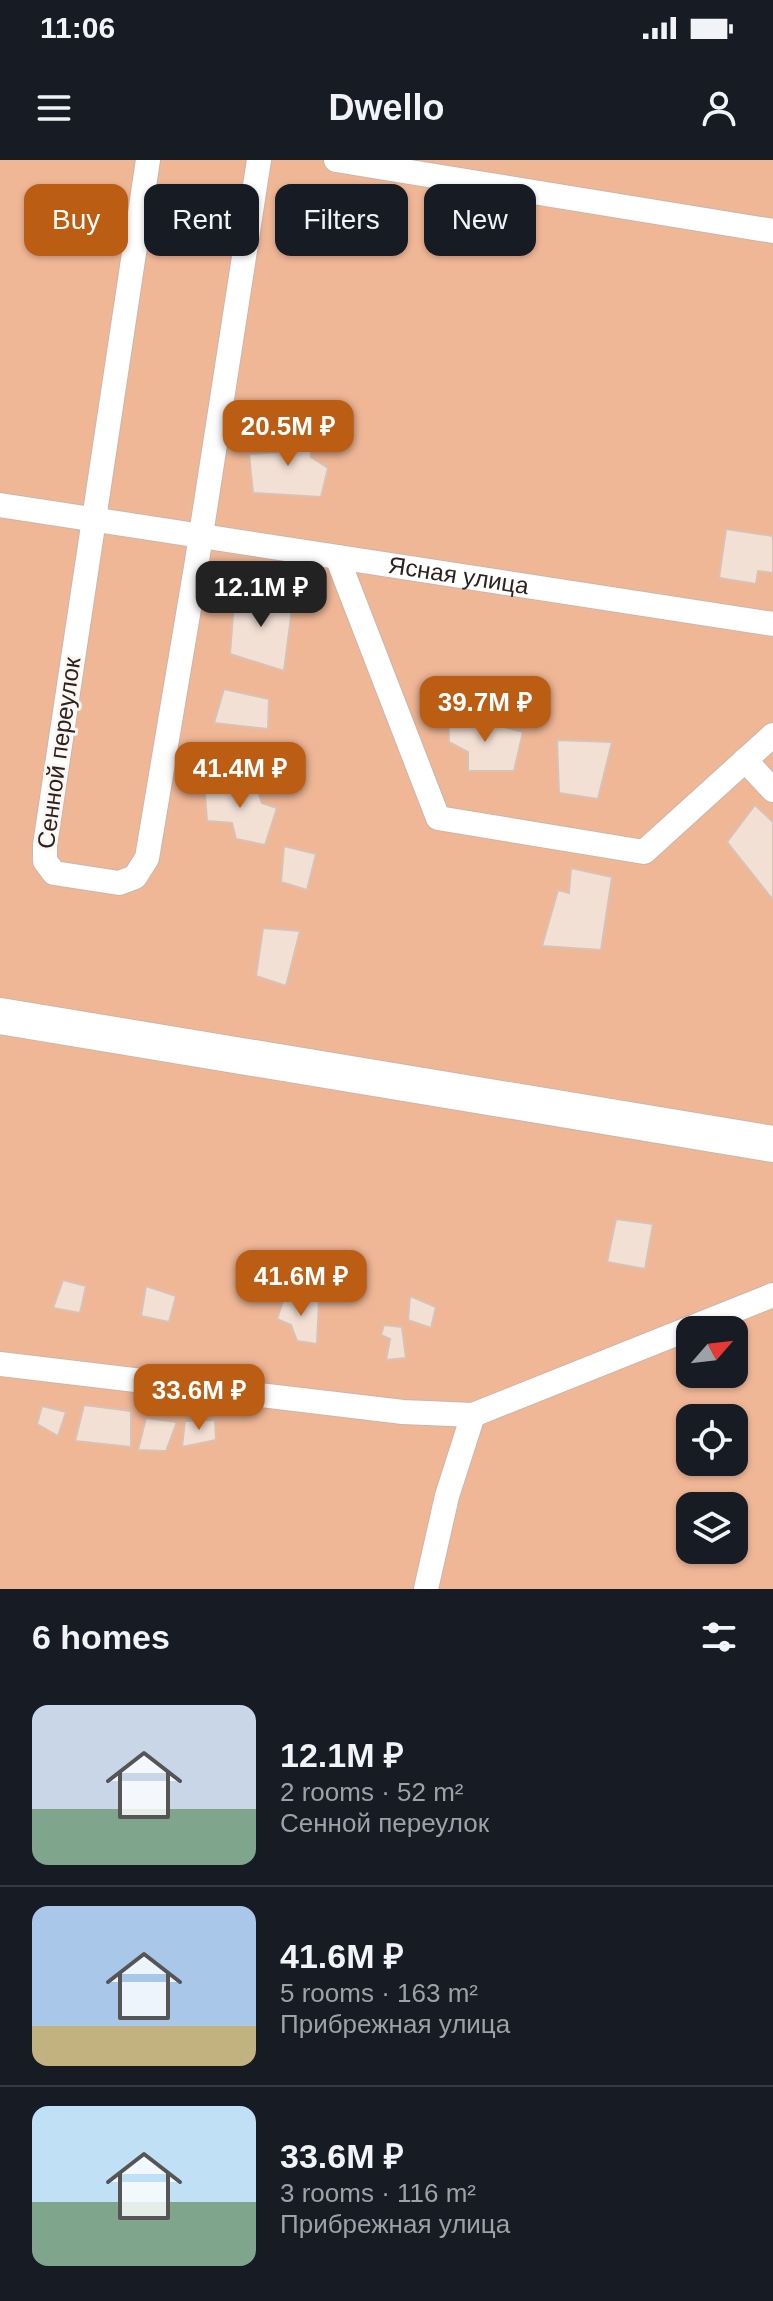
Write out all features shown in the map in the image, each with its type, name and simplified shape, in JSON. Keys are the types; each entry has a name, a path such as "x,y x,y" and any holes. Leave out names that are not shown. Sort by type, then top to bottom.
{"street":[{"name":"Сенной переулок","path":"148,160 45,845 45,861 54,873 119,883 135,877 147,858 259,160"},
{"path":"336,160 773,231"},
{"name":"Ясная улица","path":"0,505 773,624"},
{"path":"337,557 438,818 644,852 773,735"},
{"path":"745,760 773,790"},
{"path":"0,1016 773,1144"},
{"path":"0,1364 403,1412 473,1415 773,1295"},
{"path":"426,1589 447,1496 473,1415"}],"shaded area":[{"path":"0,160 773,160 773,1589 0,1589"}],"building":[{"path":"277,427 311,438 311,457 328,468 321,497 253,493 249,454 277,452"},
{"path":"726,529 773,536 773,573 758,571 756,584 719,578"},
{"path":"235,589 293,601 284,671 230,654"},
{"path":"224,689 269,699 268,729 214,723"},
{"path":"448,712 523,732 514,771 468,771 468,752 449,742"},
{"path":"557,740 612,742 598,799 559,793"},
{"path":"218,743 271,751 275,779 223,769"},
{"path":"204,781 256,786 262,803 277,808 265,845 236,839 232,823 207,821"},
{"path":"755,805 773,822 773,900 727,842"},
{"path":"284,846 316,854 307,890 281,882"},
{"path":"571,868 612,877 601,950 542,946 558,890 569,893"},
{"path":"263,928 300,931 286,986 256,976"},
{"path":"616,1219 653,1224 645,1269 607,1262"},
{"path":"63,1280 86,1286 80,1313 53,1308"},
{"path":"146,1286 176,1296 169,1322 141,1316"},
{"path":"410,1296 436,1307 431,1328 408,1320"},
{"path":"284,1298 319,1300 317,1344 297,1341 291,1325 277,1319"},
{"path":"384,1325 402,1327 406,1358 386,1360 390,1339 381,1335"},
{"path":"84,1405 131,1411 131,1447 75,1441"},
{"path":"42,1406 66,1412 58,1436 37,1424"},
{"path":"146,1418 177,1422 166,1451 138,1450"},
{"path":"215,1420 216,1440 182,1447 185,1421"}]}
